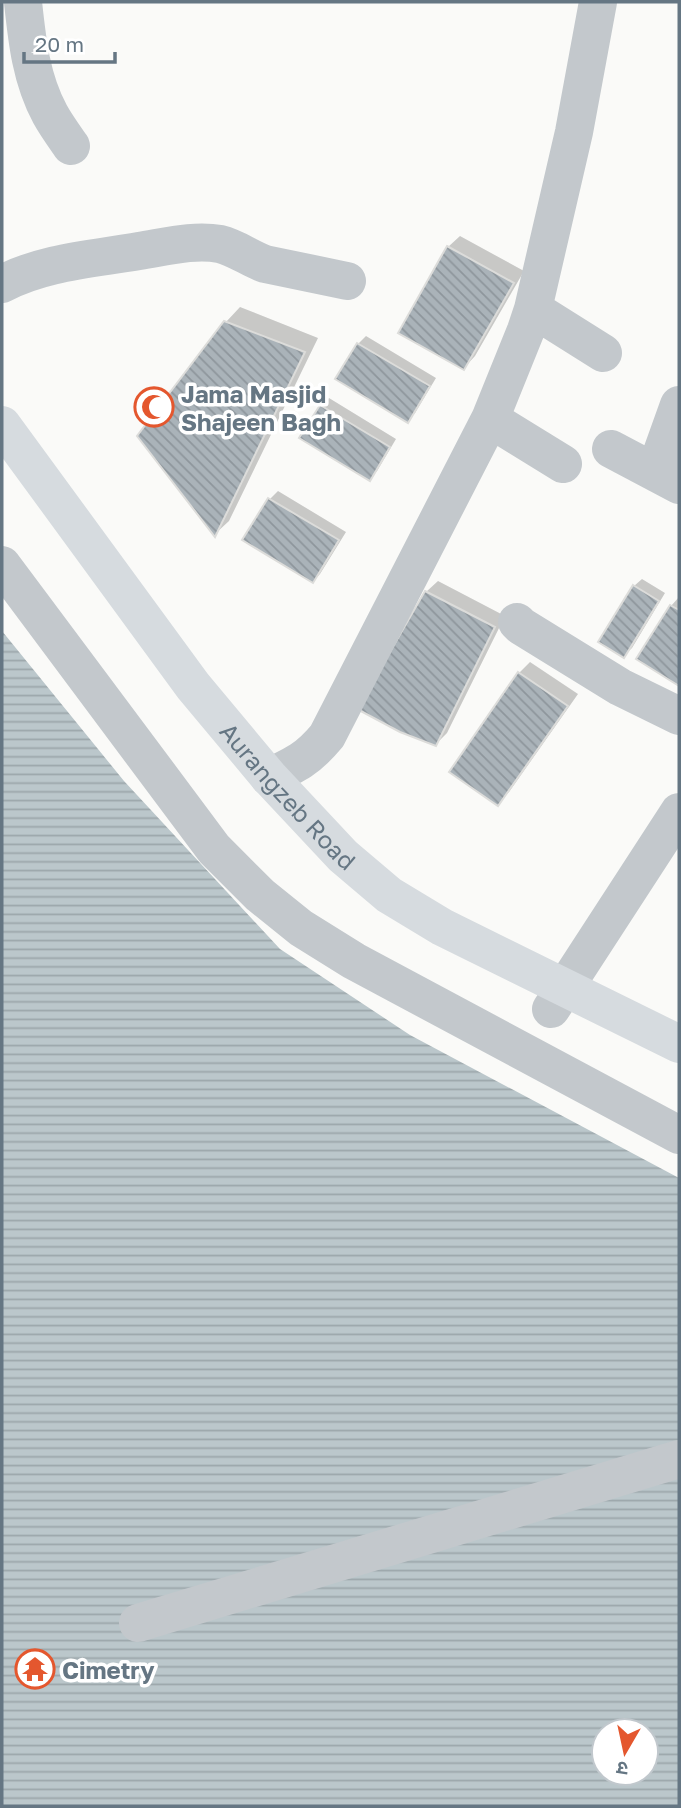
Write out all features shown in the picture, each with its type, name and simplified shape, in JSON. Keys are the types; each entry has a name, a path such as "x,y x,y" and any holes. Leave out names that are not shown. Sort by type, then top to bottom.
{"main road":[{"name":"Aurangzeb Road","path":"2,425 193,686 269,778 343,856 389,895 679,1070"},
{"name":"Aurangzeb Road","path":"2,459 177,697 292,841 363,906 424,944 558,999 679,1044"}],"street":[{"path":"23,2 27,39 38,86 51,117 71,146"},
{"path":"269,778 300,762 327,736 490,419 533,309 574,132 598,2"},
{"path":"2,284 51,267 195,243 220,244 265,264 347,281"},
{"path":"533,309 603,353"},
{"path":"611,449 667,479 679,405"},
{"path":"490,419 563,464"},
{"path":"2,565 214,849 260,895 301,928 354,961 679,1135"},
{"path":"517,622 620,687 679,716"},
{"path":"558,999 678,814"},
{"path":"138,1623 679,1459"}],"shaded area":[{"path":"2,631 124,781 280,949 410,1035 679,1178 679,1806 2,1806"}],"building":[{"path":"447,246 514,283 464,370 398,333"},
{"path":"224,321 305,352 215,537 137,436"},
{"path":"357,343 430,386 408,423 335,379"},
{"path":"320,405 390,447 370,481 299,438"},
{"path":"268,498 339,540 313,583 242,540"},
{"path":"633,585 659,601 624,658 598,642"},
{"path":"425,591 495,627 436,746 400,732 357,709"},
{"path":"670,605 679,610 679,686 636,659"},
{"path":"518,672 568,706 498,806 449,772"}],"place":[{"name":"Jama Masjid Shajeen Bagh","path":"154,407"},
{"name":"Cimetry","path":"35,1669"}]}
